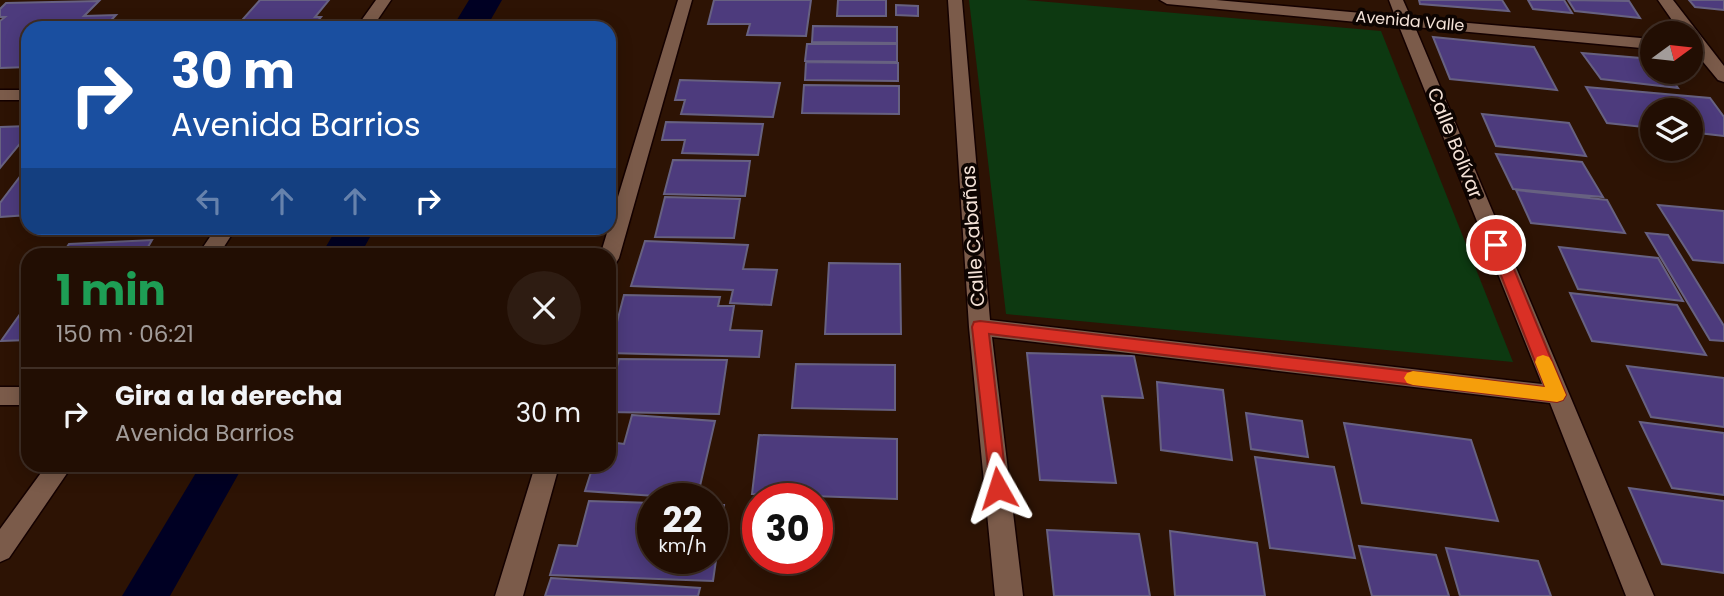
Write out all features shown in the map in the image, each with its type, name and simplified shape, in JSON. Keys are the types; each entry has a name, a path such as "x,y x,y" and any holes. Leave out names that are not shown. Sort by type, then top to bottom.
{"street":[{"path":"369,21 384,0"},
{"path":"616,234 685,0"},
{"name":"Calle Cabañas","path":"955,0 980,327 1009,596"},
{"name":"Avenida Valle","path":"1167,0 1640,43"},
{"name":"Calle Bolívar","path":"1396,0 1640,596"},
{"path":"1665,0 1679,21"},
{"path":"1703,53 1724,77"},
{"path":"0,95 21,95"},
{"path":"980,327 1557,395"},
{"path":"0,396 21,396"},
{"path":"0,550 56,472"},
{"path":"509,596 545,472"}],"green space":[{"path":"969,0 1026,0 1381,31 1513,362 1006,314"}],"water":[{"path":"469,0 502,0 490,21 456,21"},
{"path":"333,235 371,235 364,248 325,248"},
{"path":"196,472 240,472 170,596 122,596"}],"building":[{"path":"260,0 329,0 315,17 321,17 318,21 241,21"},
{"path":"714,0 811,0 806,36 747,35 750,24 708,24"},
{"path":"838,0 886,0 886,16 837,16"},
{"path":"1419,0 1502,0 1509,11 1420,4"},
{"path":"1528,0 1564,0 1572,13 1533,9"},
{"path":"1568,0 1629,1 1640,18 1575,11"},
{"path":"1689,0 1724,0 1724,10 1695,7"},
{"path":"99,1 84,16 116,15 110,21 21,21 21,67 0,68 0,21 5,17 0,17 0,9 6,3"},
{"path":"896,5 918,6 918,16 896,15"},
{"path":"813,26 897,27 897,43 812,42"},
{"path":"1433,37 1534,47 1557,90 1450,79"},
{"path":"807,44 897,44 897,62 805,61"},
{"path":"1582,53 1640,58 1640,84 1601,79"},
{"path":"806,62 898,63 898,81 805,80"},
{"path":"680,80 780,83 773,117 681,114 685,100 675,100"},
{"path":"1644,84 1675,84 1678,88"},
{"path":"804,85 899,86 899,114 802,113"},
{"path":"1586,87 1710,98 1724,117 1724,136 1703,134 1703,98 1640,98 1640,127 1607,123"},
{"path":"1482,114 1569,123 1586,156 1496,146"},
{"path":"666,122 763,124 758,155 682,153 685,140 662,140"},
{"path":"21,126 21,142 0,168 0,127"},
{"path":"1496,154 1582,162 1603,197 1513,189"},
{"path":"673,160 750,161 745,196 664,194"},
{"path":"21,175 21,216 0,217 0,203"},
{"path":"1516,190 1607,200 1625,233 1531,223"},
{"path":"665,197 740,199 734,238 655,237"},
{"path":"1658,205 1724,211 1724,263 1693,260"},
{"path":"1646,233 1668,235 1724,326 1724,341 1710,340"},
{"path":"152,240 148,248 66,248 69,244"},
{"path":"645,241 748,245 743,269 777,270 771,305 730,303 733,290 631,286"},
{"path":"1559,247 1658,258 1683,301 1578,289"},
{"path":"829,263 900,264 901,334 825,334"},
{"path":"1570,293 1677,305 1706,355 1592,341"},
{"path":"624,295 720,297 718,306 734,306 730,330 762,331 759,357 616,353 616,326"},
{"path":"21,313 21,340 1,341"},
{"path":"1027,353 1134,356 1143,398 1102,396 1116,483 1040,480"},
{"path":"619,359 727,360 719,414 616,412 616,371"},
{"path":"796,364 895,365 895,410 792,408"},
{"path":"1627,366 1724,378 1724,427 1651,417"},
{"path":"1157,382 1223,390 1232,460 1161,450"},
{"path":"1246,413 1302,421 1308,457 1251,449"},
{"path":"632,415 715,421 701,483 637,483 637,495 585,491 591,472 616,472 616,443 624,444"},
{"path":"1640,422 1724,433 1724,495 1672,488"},
{"path":"1344,423 1471,440 1498,521 1362,503"},
{"path":"759,435 897,439 897,499 833,497 833,483 753,483"},
{"path":"1255,457 1334,467 1355,558 1270,548"},
{"path":"1629,488 1724,501 1724,573 1662,564"},
{"path":"589,501 637,502 637,574 714,574 713,581 550,575 559,545 577,546"},
{"path":"1047,530 1139,534 1150,596 1054,596"},
{"path":"1170,531 1257,543 1265,596 1175,596"},
{"path":"1359,546 1436,555 1449,596 1372,596"},
{"path":"1446,548 1538,561 1551,596 1460,596"},
{"path":"551,578 700,588 698,596 545,596"}],"slow traffic":[{"path":"1413,378 1557,395 1543,362"}],"route":[{"path":"998,488 980,327 1557,395 1496,245"}]}
